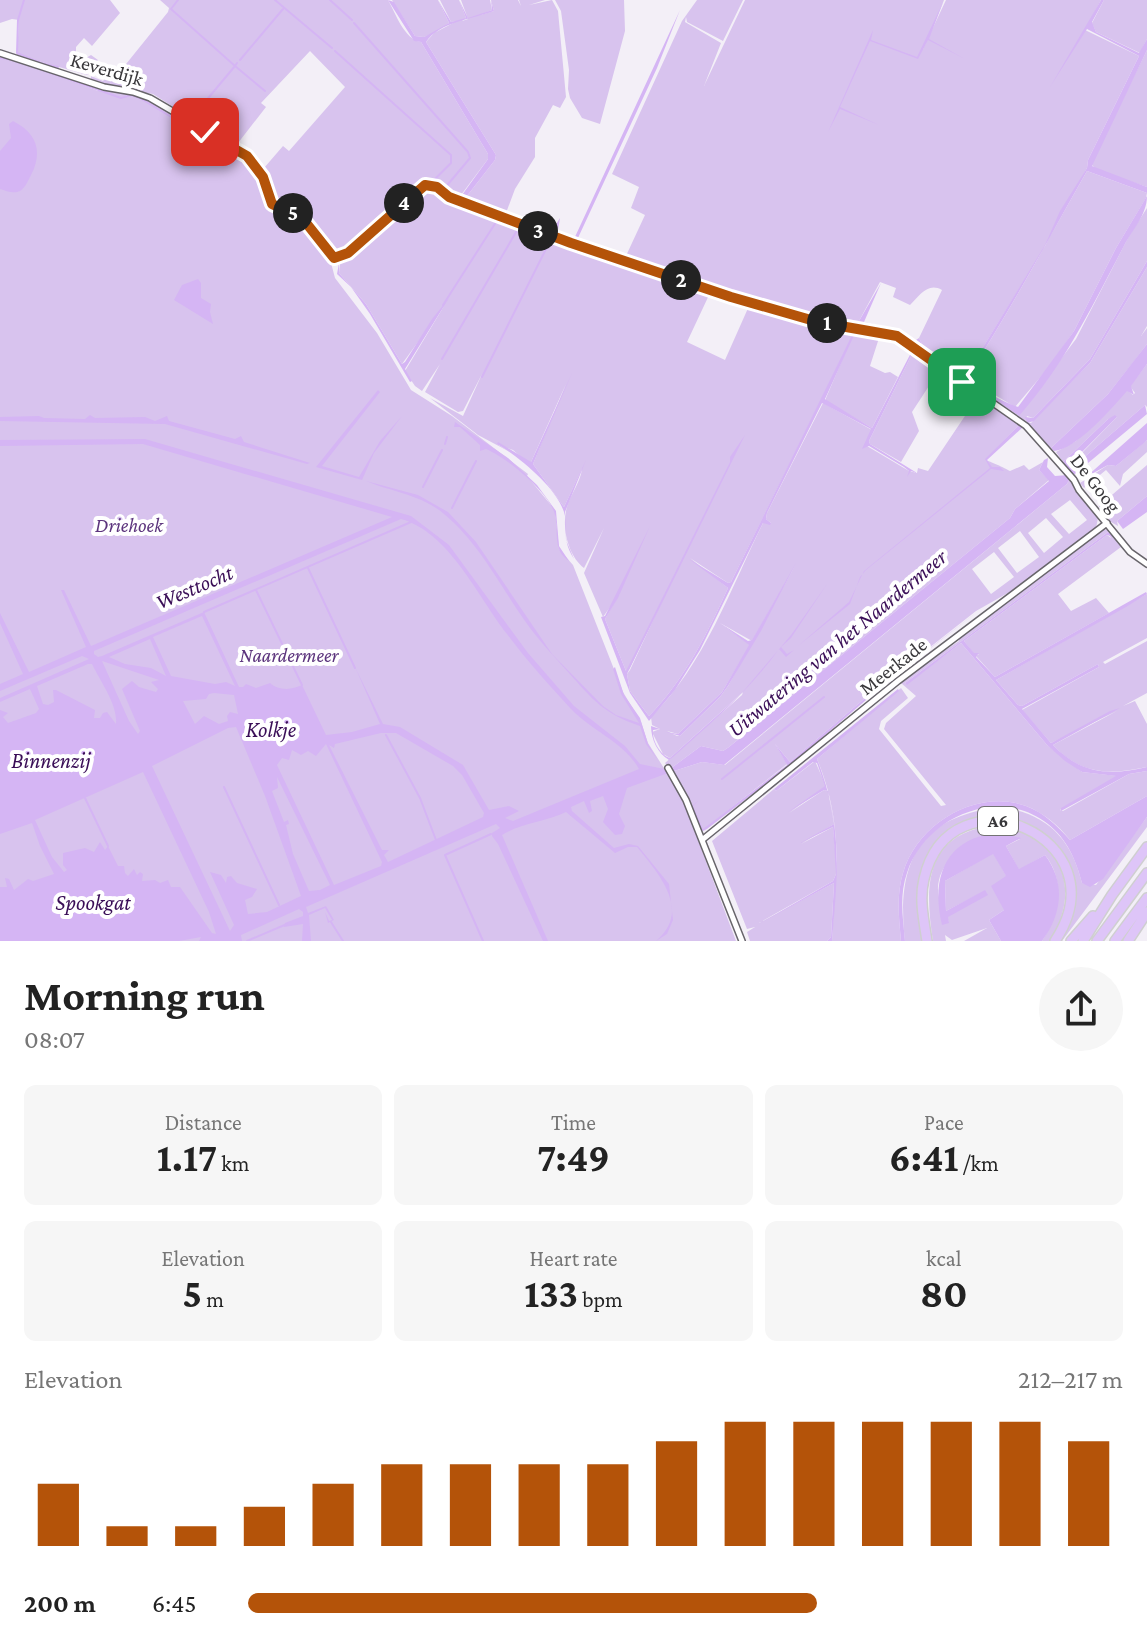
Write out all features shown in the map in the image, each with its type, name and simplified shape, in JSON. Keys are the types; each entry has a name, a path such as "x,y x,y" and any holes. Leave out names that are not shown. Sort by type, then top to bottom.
{"highway":[{"name":"A6","path":"927,941 923,882 934,855 959,830 989,821 1005,821 1034,832 1048,842 1063,862 1068,874 1070,905 1055,941"},
{"path":"1083,941 1147,847"},
{"path":"1100,941 1147,873"},
{"path":"1071,941 1112,895"},
{"path":"1115,941 1147,898"},
{"path":"1128,941 1147,912"}],"street":[{"name":"Keverdijk","path":"0,53 107,88 140,94 241,150 263,177 272,204 303,219 334,258 348,253 425,185 430,184 462,202 731,297 818,322 897,336 1012,415 1053,454"},
{"name":"De Goog","path":"1053,454 1130,552 1147,564"},
{"name":"Meerkade","path":"702,840 898,681 1107,523"},
{"path":"669,771 686,800 742,941"}],"green space":[{"path":"0,0 110,0 120,13 92,46 84,38 76,47 76,56 84,59 91,55 98,60 87,75 17,55 19,20 0,23"},
{"path":"160,0 388,0 405,31 421,42 488,154 488,159 461,195 426,182 345,251 334,251 300,210 277,202 273,197 271,176 264,168 283,146 289,151 345,87 310,51 261,103 266,107 238,143 210,130 153,94 91,81 91,76 103,81 109,74 118,74 168,12 169,8"},
{"path":"392,0 438,0 449,23 436,32 457,21 451,22 440,0 459,0 466,18 462,21 468,19 461,0 490,0 492,10 480,15 494,11 491,0 518,0 521,6 519,0 545,0 529,5 552,0 558,11 566,97 560,108 553,105 535,138 535,157 515,189 506,213 467,196 496,155 426,42 435,32 424,37 415,36"},
{"path":"555,0 624,0 625,31 600,124 582,118 570,98 561,11"},
{"path":"697,0 743,0 723,41 687,22 686,17 685,22 721,43 704,86 745,0 944,0 923,49 946,0 1101,0 1085,30 1139,56 1088,160 1087,168 1045,246 968,372 964,373 923,346 919,338 942,290 937,288 924,291 910,305 893,297 896,288 880,282 859,321 784,309 625,258 645,215 631,208 639,187 612,174 682,21"},
{"path":"1104,0 1147,0 1147,39 1140,53 1096,32 1092,23"},
{"path":"1147,50 1147,187 1097,170 1091,164"},
{"name":"Naardermeer","path":"0,57 17,60 98,91 96,87 131,93 153,102 216,141 242,153 260,175 269,204 299,219 321,242 335,278 377,333 411,390 452,416 528,474 555,510 559,549 573,565 623,692 641,722 648,743 681,795 736,941 0,941"},
{"path":"1087,171 1147,193 1146,198 1116,248 1074,331 1015,407 980,386 969,374"},
{"path":"427,188 465,206 710,293 687,342 725,360 749,306 854,331 854,336 856,331 865,330 879,338 870,366 898,377 872,428 826,401 852,337 731,582 690,558 728,588 684,671 649,716 630,691 627,674 678,567 626,671 605,619 620,593 603,617 584,573 604,528 584,568 574,557 566,534 566,511 582,469 564,507 533,464 566,384 528,463 513,450 497,444 510,452 478,435 430,398 463,416 482,374 463,411 458,412 425,392 440,364 422,391 405,371 444,306 402,364 366,304 339,273 340,263"},
{"path":"1147,208 1147,261 1090,359 1033,418 1027,416 1025,422 1031,423 1090,363 1147,267 1147,326 1141,336 1147,328 1147,344 1108,394 1051,448 1017,417 1076,339 1129,236"},
{"path":"913,352 940,369 912,412 919,431 901,462 869,441"},
{"path":"1147,364 1147,407 1145,405 1074,466 1075,460 1117,417 1108,419 1063,462 1056,452 1076,441 1127,390 1133,395 1135,393 1130,386"},
{"path":"958,392 972,393 1023,427 1019,425 986,460 1010,471 1024,465 1029,470 1043,462 1039,470 1049,480 1015,509 1010,518 729,747 723,751 701,746 670,769 665,763 742,695 743,692 670,758 663,754 652,732 660,729 652,725 651,717 670,696 701,650 763,523 771,523 766,519 767,513 823,403 872,430 867,446 917,473 918,468 928,471 973,404 960,397","holes":["796,564 728,686 680,736 667,731 678,734 722,692 750,645 720,623 752,641"]},
{"path":"1147,440 1147,452 1123,474 1120,486 1106,470 1084,488 1080,483 1108,465 1116,466"},
{"path":"1147,465 1147,496 1117,521 1118,526 1099,506"},
{"path":"1070,478 1075,491 1098,518 1096,528 1020,586 976,611 868,696 861,690 864,699 790,762 775,744 787,764 703,830 686,792 671,772 702,762 725,765 1067,484","holes":["1070,500 1087,520 1069,534 1051,514","1046,518 1063,537 1044,553 1028,533","1020,531 1039,557 1017,573 998,548","994,552 1014,577 991,594 972,569"]},
{"path":"1104,529 1110,531 1121,547 1058,594 1071,611 1096,598 1109,613 995,677 976,656 979,654 974,654 964,641 1107,535 1111,538 1108,532 905,683 961,643 1047,745 1082,772 1118,776 1060,810 1129,774 1147,771 1147,796 1070,840 1056,824 1026,806 988,802 951,814 921,839 910,855 903,873 899,899 901,941 832,941 836,874 833,881 759,923 834,883 831,937 827,941 750,941 747,932 755,927 747,929 712,841 774,789 776,791 815,761 826,786 789,813 824,790 828,791 817,759 901,688 908,698 881,721 879,729 941,806 946,805 884,729 886,723 916,696 901,683 902,679 959,641 959,637","holes":["828,792 835,828 837,872 833,827 801,844 834,824"]},
{"path":"1147,594 1147,638 1103,662 1105,664 1147,641 1147,693 1123,706 1135,701 1147,724 1147,767 1108,771 1085,767 1053,745 1117,711 1051,743 1022,710 1099,667 1098,664 1022,706 996,680"},
{"path":"1001,807 1032,816 1055,831 1071,853 1082,883 1096,885 1147,817 1147,827 1062,941 1057,941 1072,910 1073,880 1062,854 1044,833 1020,820 992,817 965,825 940,847 926,867 924,941 905,941 905,889 918,848 932,833 950,821 973,812"},
{"path":"996,825 1036,840 1050,852 1059,866 1065,901 1050,941 1042,941 1053,920 1058,898 1052,865 1045,855 1019,870 1006,846 1020,839 997,834 972,842 960,850 943,869 938,891 949,923 947,917 985,891 946,911 945,881 993,853 1007,877 1004,910 989,920 1001,941 964,941 987,928 952,940 945,935 946,941 933,941 930,881 942,850 955,838"}],"water":[{"path":"388,0 394,2 415,36 424,37 449,23 438,0 451,22 466,18 459,0 468,18 492,10 491,0 494,11 439,30 426,42 496,155 467,196 503,210 505,215 458,196 462,195 488,159 488,154 421,42 414,41"},
{"path":"944,0 929,39 965,59 928,40 918,59 870,41 840,107 879,125 840,109 828,132 873,30 871,40 917,57"},
{"path":"1101,0 1104,0 1092,22 1096,32 1139,53 1147,39 1147,50 1092,166 1147,187 1147,193 1087,171 1015,299 969,374 978,385 1018,407 1074,331 1116,248 1147,196 1146,203 1142,216 1077,334 1019,416 896,333 792,312 859,321 881,283 864,322 888,327 916,340 919,338 923,346 964,373 968,372 1045,245 1060,211 1087,168 1088,160 1139,56 1087,29 1050,87"},
{"path":"680,10 657,68 577,240 576,241 527,222 553,229 560,218 558,230 574,239"},
{"path":"13,121 32,137 37,159 22,190 10,192 0,189 0,151 11,138 9,124"},
{"path":"1147,261 1147,267 1090,363 1034,421 1027,423 1025,417 1033,418 1090,359"},
{"path":"339,263 339,273 366,304 402,364 449,298 405,369 412,381 370,314 351,287 337,274"},
{"path":"198,279 201,298 211,304 213,324 174,300 182,285"},
{"path":"854,331 825,399 872,428 913,349 941,369 913,352 869,441 917,473 911,471 907,477 909,471 904,467 869,446 862,449 871,429 822,403 767,513 766,519 770,525 763,523 700,650 675,690 649,721 630,693 601,617 605,616 650,526 618,598 605,619 626,671 730,457 745,435 627,674 630,691 649,716 684,671 728,588 689,559 731,582"},
{"path":"1147,344 1147,364 1131,386 1134,395 1127,391 1083,436 1073,444 1054,451 1051,448 1108,394"},
{"path":"572,373 533,464 564,507 586,460 565,518 562,506 547,485 497,444 531,462"},
{"path":"378,390 380,392 322,466 359,477 380,441 402,416 374,453 362,480 316,467"},
{"path":"1145,405 1147,414 1070,478 1067,484 724,765 702,762 671,772 670,769 701,746 723,751 729,747 1010,518 1015,509 1049,481 1039,470 1044,460 1048,458 1047,467 1055,476 1068,475 1069,470 1063,462 1108,419 1117,417 1076,458 1074,466"},
{"path":"90,415 95,418 145,417 155,421 167,416 169,421 235,439 241,436 244,442 310,463 165,424 0,421 0,417 85,419"},
{"path":"455,422 508,458 537,485 556,511 559,546 569,561 560,552 558,546 555,515 545,497 505,460 486,449 480,451 480,445 460,427 454,427"},
{"path":"1147,423 1147,440 1144,443 1116,466 1108,465 1086,477"},
{"path":"1019,425 1023,427 987,460 992,467 1000,467 1004,471 991,469 863,574 990,468 985,459"},
{"path":"145,439 411,516 449,545 528,653 574,706 625,746 640,764 664,769 668,773 627,788 619,814 625,826 622,834 615,835 603,822 608,809 603,796 590,801 592,811 589,813 584,801 571,807 614,848 629,844 638,846 669,884 671,904 662,881 637,847 615,853 566,812 502,835 548,941 543,941 492,836 500,828 496,824 306,907 308,913 326,906 334,920 328,923 325,912 329,921 332,920 325,908 309,915 311,941 302,941 303,924 284,927 285,923 303,916 299,909 241,935 242,941 199,941 201,937 179,941 0,941 0,887 7,887 5,878 9,879 14,890 28,879 33,881 54,874 32,823 0,834 0,710 8,713 3,717 8,723 36,713 39,709 30,689 0,702 0,698 89,659 82,656 0,691 0,684 23,674 0,623 0,613 29,672 86,647 61,590 64,590 91,646 392,517 143,444 0,446 0,440","holes":["401,519 418,526 448,551 538,672 579,717 617,744 639,769 513,821 505,818 519,811 509,806 489,810 463,765 400,727 383,724 355,667 380,724 326,735 302,685 286,689 270,683 256,688 246,684 239,687 204,612 98,657 94,651","202,616 235,686 226,682 215,684 171,676 153,637","150,639 166,676 151,668 125,664 109,657","102,661 159,680 151,682 158,689 156,692 139,687 132,681 122,689 140,731 138,734 129,721","92,664 111,701 116,724 107,712 100,718 94,718 95,710 56,690 53,690 54,702 43,704 37,686","214,693 234,695 238,714 230,712 228,721 219,724 204,716 195,724 183,701 206,699","236,727 301,896 267,912 248,914 245,900 252,897 257,889 237,883 231,876 227,877 226,883 221,875 210,872 234,925 230,931 152,766 228,728","381,733 396,733 453,766 462,775 484,813 483,817 388,862 384,855 389,850 382,850 329,745 334,748 335,744","326,744 382,862 381,866 334,885 277,765 282,758 289,760 292,750 301,755 308,751 316,756","143,772 209,912 216,934 212,933 180,887 171,887 168,880 160,883 155,880 142,881 143,874 140,872 137,875 134,869 128,876 124,866 118,866 108,846 105,850 100,842 94,852 85,848 63,853 63,865 67,870 64,872 52,857 35,820","277,777 330,885 309,891 293,854 286,825 289,824 288,820 284,822 272,791 278,788"]},
{"path":"366,481 418,495 448,512 476,542 552,654 603,706 616,715 639,723 621,694 615,667 624,695 640,718 648,744 657,759 646,744 640,726 617,716 600,705 585,691 540,641 478,551 456,525 426,502"},
{"path":"1147,496 1147,512 1123,529 1117,521"},
{"path":"1108,532 1113,537 1107,535 964,641 974,653 979,653 976,657 995,677 1146,592 1126,607 996,680 1022,706 1098,664 1099,667 1022,709 1051,743 1120,708 1053,745 1085,767 1108,772 1147,767 1147,771 1129,774 1061,811 1061,808 1116,776 1082,772 1065,761 1047,745 961,643 907,685 905,683"},
{"path":"796,563 761,631 720,697 680,736 666,732 678,734 722,692 749,645 720,623 748,641 752,640"},
{"path":"827,584 791,638 781,647 787,654 794,650 786,657 779,649"},
{"path":"856,587 850,604 798,646 849,602"},
{"path":"982,608 887,682 788,767 707,829 703,831 700,829 692,806 699,800 693,806 703,829 787,765 775,744 790,762 864,699 861,690 868,696"},
{"path":"898,689 817,759 827,791 788,812 825,786 817,763 813,762 776,791 774,789"},
{"path":"741,694 669,760 658,750 654,741 651,726 660,729 653,730 655,742 670,758"},
{"path":"1147,796 1147,817 1103,879 1090,887 1082,883 1066,843 1048,824 1029,813 1008,807 987,808 966,813 947,823 930,836 916,853 907,873 902,899 905,941 901,941 899,899 903,873 910,855 921,839 951,814 988,802 1026,806 1039,812 1070,840"},
{"path":"830,801 835,828 836,874 833,827 800,843 834,824"},
{"path":"1002,833 1021,838 1006,846 1019,869 1045,855 1056,876 1059,887 1057,909 1042,941 1001,941 989,920 1004,910 991,886 1006,876 993,854 945,881 946,911 985,890 988,895 948,917 949,923 942,925 939,890 947,861 968,841"},
{"path":"836,874 832,941 827,941 831,937 834,883 759,924 833,881"},
{"path":"672,907 673,920 667,934 656,941 666,929"}],"waterway":[{"path":"24,0 18,20 17,53 58,67"},
{"path":"178,0 171,9 235,66 237,63"},
{"path":"275,0 332,48"},
{"path":"330,0 352,20"},
{"path":"240,60 283,9"},
{"path":"354,23 468,152 470,158 444,189 440,186"},
{"path":"335,51 451,155 451,163 433,181 437,183"},
{"path":"0,58 15,60"},
{"path":"21,62 121,98 131,95 140,98 209,140"},
{"path":"199,109 235,66 265,91"},
{"path":"196,113 191,118 206,128"},
{"path":"374,234 428,189 454,203 519,227 442,359"},
{"path":"445,190 458,196"},
{"path":"506,214 520,219"},
{"path":"443,305 498,219"},
{"path":"482,377 551,239 524,229"},
{"path":"552,239 567,244"},
{"path":"445,444 447,437"},
{"path":"423,487 442,450"},
{"path":"452,508 476,461"},
{"path":"204,612 411,522"},
{"path":"308,568 355,668"},
{"path":"256,590 302,685"},
{"path":"722,779 824,697"},
{"path":"386,735 420,798 436,840"},
{"path":"224,787 279,905"},
{"path":"85,798 108,846"},
{"path":"483,941 445,855 491,834"},
{"path":"331,922 343,941"},
{"path":"247,941 287,924"}],"route":[{"path":"205,132 244,153 263,177 272,204 307,222 334,258 348,253 425,185 430,184 449,197 731,297 818,322 897,336 962,382"}],"park label":[{"name":"Driehoek","path":"129,525"}],"water label":[{"name":"Westtocht","path":"194,587"},
{"name":"Uitwatering van het Naardermeer","path":"837,643"},
{"name":"Kolkje","path":"271,729"},
{"name":"Binnenzij","path":"51,760"},
{"name":"Spookgat","path":"93,902"}]}
